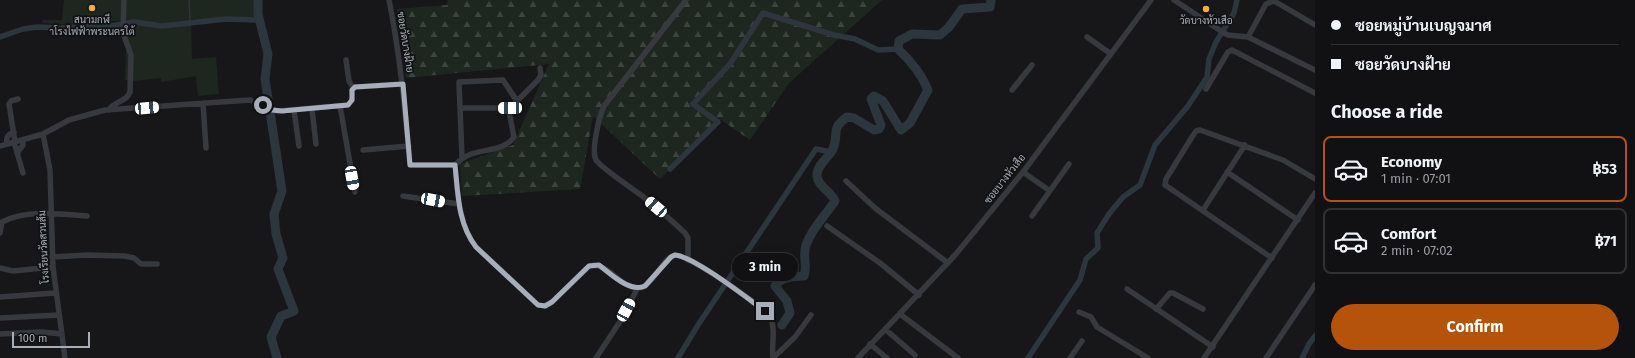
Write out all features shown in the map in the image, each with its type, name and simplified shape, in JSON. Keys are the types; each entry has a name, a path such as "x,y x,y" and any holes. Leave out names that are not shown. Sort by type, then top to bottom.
{"street":[{"path":"110,110 114,104 129,96 130,92 130,55 124,36 124,0"},
{"name":"ซอยวัดบางฝ้าย","path":"389,0 396,32 403,84 410,165 455,165"},
{"path":"686,0 604,106 600,114 598,124 595,155 599,164 646,199 685,233 688,238 688,260"},
{"name":"ซอยบางหัวเสือ","path":"858,358 948,263 1023,172 1151,0"},
{"path":"1174,0 1228,35 1248,37 1315,70"},
{"path":"1248,37 1266,4 1274,1 1315,25"},
{"path":"1087,37 1111,54"},
{"path":"1206,89 1228,52 1232,50 1315,93"},
{"path":"0,146 43,134 82,115 110,110 253,100 272,110 282,111 348,105 351,102 353,88 349,81 346,60"},
{"path":"1012,90 1032,65"},
{"path":"460,108 510,108 538,80 541,75 540,68"},
{"path":"462,158 459,82 503,80 517,102"},
{"path":"353,88 403,84"},
{"path":"18,99 11,101 9,104 17,152 23,173"},
{"path":"203,103 206,148"},
{"path":"340,106 355,192"},
{"path":"510,108 509,112 514,137 511,142 498,148 466,156 455,165 459,204 464,226 476,247 538,305 545,306 552,302 589,266 594,265 599,265 630,286 637,289"},
{"path":"312,109 316,144"},
{"path":"294,110 299,146"},
{"path":"1272,258 1168,187 1165,182 1192,137 1198,130 1205,130 1283,160 1315,179"},
{"path":"7,144 6,138 14,132"},
{"name":"โรงเรียนวัดสวนส้ม","path":"43,134 49,165 52,267 65,358"},
{"path":"17,152 23,145 23,140"},
{"path":"1202,210 1245,145"},
{"path":"363,150 409,146"},
{"path":"1032,216 1069,164"},
{"path":"1023,172 1050,191"},
{"path":"1227,172 1298,220"},
{"path":"846,181 875,208 948,263"},
{"path":"1207,357 1212,346 1315,194"},
{"path":"403,196 459,204"},
{"path":"0,233 1,224 5,221 30,214 51,213 87,216"},
{"path":"827,226 880,263 919,294"},
{"path":"52,257 87,255 125,256 134,258 141,264 157,264"},
{"path":"596,358 623,317 637,289 645,286 671,257 678,256 688,260 729,285 769,315 773,326 773,358"},
{"path":"0,268 13,271 52,267"},
{"path":"1266,358 1315,284"},
{"path":"1127,289 1212,346"},
{"path":"0,297 55,293"},
{"path":"1156,309 1170,293 1203,309"},
{"path":"1079,312 1091,317 1097,327 1148,358"},
{"path":"773,358 795,337 811,314"},
{"path":"900,314 958,358"},
{"path":"0,318 59,315"},
{"path":"885,329 915,355"},
{"path":"0,334 42,332 62,334"},
{"path":"1070,358 1082,341"},
{"path":"870,344 887,358"}],"green space":[{"path":"64,0 255,0 254,19 191,20 192,59 216,57 219,94 198,96 196,76 161,82 161,78 134,81 125,80 127,20 73,25 42,23 43,20 62,20"},
{"path":"448,0 882,0 789,83 750,140 720,119 660,179 593,116 580,189 462,196 460,164 513,145 549,64 406,78 397,9 447,5"}],"waterway":[{"path":"189,0 190,23"},
{"path":"258,0 258,14 268,54 265,79 282,191 274,214 276,234 283,258 278,269 294,311 281,316 271,337 277,358"},
{"path":"782,325 790,313 787,301 775,286 784,279 804,276 806,245 815,228 835,201 831,194 818,180 817,172 833,149 838,125 847,117 854,118 874,130 879,129 881,125 871,99 874,96 883,101 901,130 910,123 928,90 915,68 898,49 899,41 912,34 940,35 949,27 962,9 990,7 991,0"},
{"path":"1028,358 1080,280 1086,259 1098,248 1097,233 1109,214 1123,197 1140,185 1155,145 1188,106 1207,77 1209,59 1216,42 1234,13 1237,0"},
{"path":"670,169 718,122 693,104 730,64 763,13 834,35 855,39 878,50 898,49"},
{"path":"0,37 23,29 37,27 61,28 110,26 134,22 162,26 226,19 260,20"},
{"path":"678,358 698,325 816,149 831,152"},
{"path":"1302,358 1315,336"}],"place":[{"name":"สนามกฬี าโรงไฟฟ้าพระนครใต้","path":"92,8"},
{"name":"วัดบางหัวเสือ","path":"1206,9"}],"route":[{"path":"263,105 277,111 348,105 352,100 352,90 355,87 403,84 410,165 455,165 459,204 464,226 469,237 476,247 538,305 545,306 552,302 589,266 594,265 599,265 630,286 637,289 641,288 645,286 671,257 675,255 691,261 729,285 765,311"}]}
